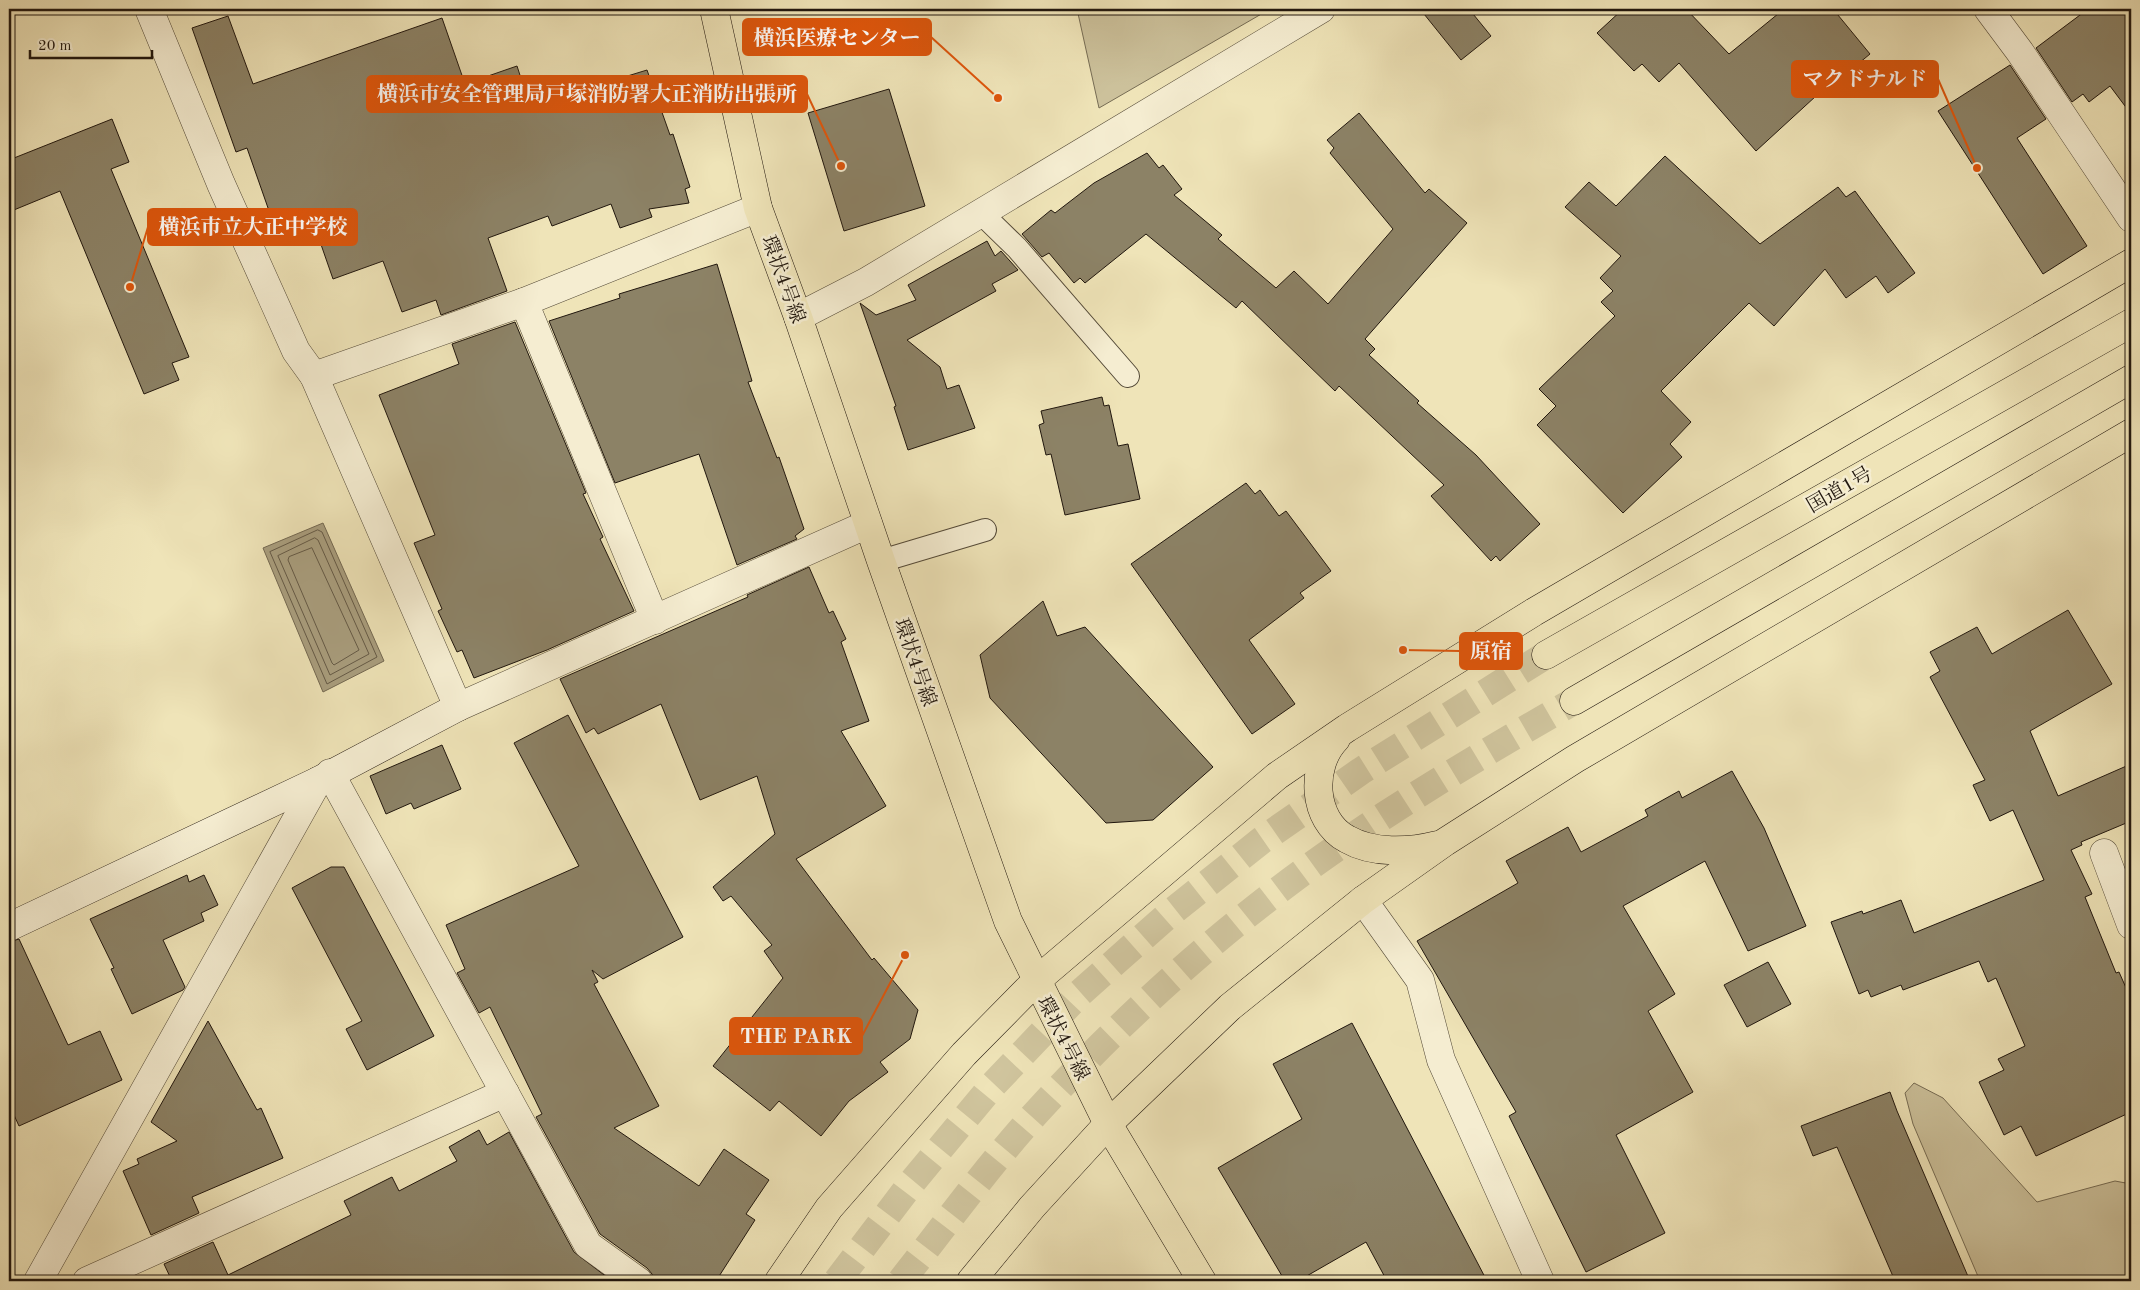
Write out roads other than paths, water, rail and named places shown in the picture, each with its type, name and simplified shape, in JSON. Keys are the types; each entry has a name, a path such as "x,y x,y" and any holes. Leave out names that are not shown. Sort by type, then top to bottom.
{"main road":[{"name":"環状4号線","path":"714,9 758,208 798,317 881,562 1008,921 1108,1124 1202,1281"},
{"path":"779,1281 829,1208 964,1054 1036,981 1278,776 1347,728 1534,612 2131,262"},
{"name":"国道1号","path":"1546,655 2131,323"},
{"path":"1574,701 2131,379"},
{"path":"971,1281 1032,1207 1108,1124 1230,1007 1363,900 1445,842 1575,759 1710,678 2131,433"},
{"path":"1347,728 1329,746 1320,764 1316,785 1322,806 1331,823 1346,839 1368,847 1391,850 1418,850 1445,842"}],"street":[{"path":"149,9 220,184 296,351 314,376 458,707"},
{"path":"798,317 866,282 980,212 1322,9"},
{"path":"1988,9 2020,52 2131,218"},
{"path":"314,376 524,302 758,208"},
{"path":"524,302 655,620"},
{"path":"9,926 324,777 458,707 868,524"},
{"path":"324,777 505,1092 588,1245 638,1281"},
{"path":"38,1281 324,777"},
{"path":"2104,853 2131,925"},
{"path":"1363,900 1420,980 1441,1060 1540,1281"},
{"path":"87,1281 125,1274 505,1092"}],"lane":[{"path":"980,212 1017,248 1128,376"},
{"path":"881,562 985,530"}],"water":[{"path":"323,523 384,661 323,692 263,548"}],"tunnel":[{"path":"837,1281 913,1181 992,1086 1080,993 1168,915 1262,840 1361,771 1546,655"},
{"path":"901,1281 984,1175 1036,1113 1096,1050 1191,962 1258,906 1326,855 1395,809 1574,701"}],"place":[{"name":"横浜医療センター","path":"998,98"},
{"name":"横浜市安全管理局戸塚消防署大正消防出張所","path":"841,166"},
{"name":"マクドナルド","path":"1977,168"},
{"name":"横浜市立大正中学校","path":"130,287"},
{"name":"原宿","path":"1403,650"},
{"name":"THE PARK","path":"905,955"}]}
